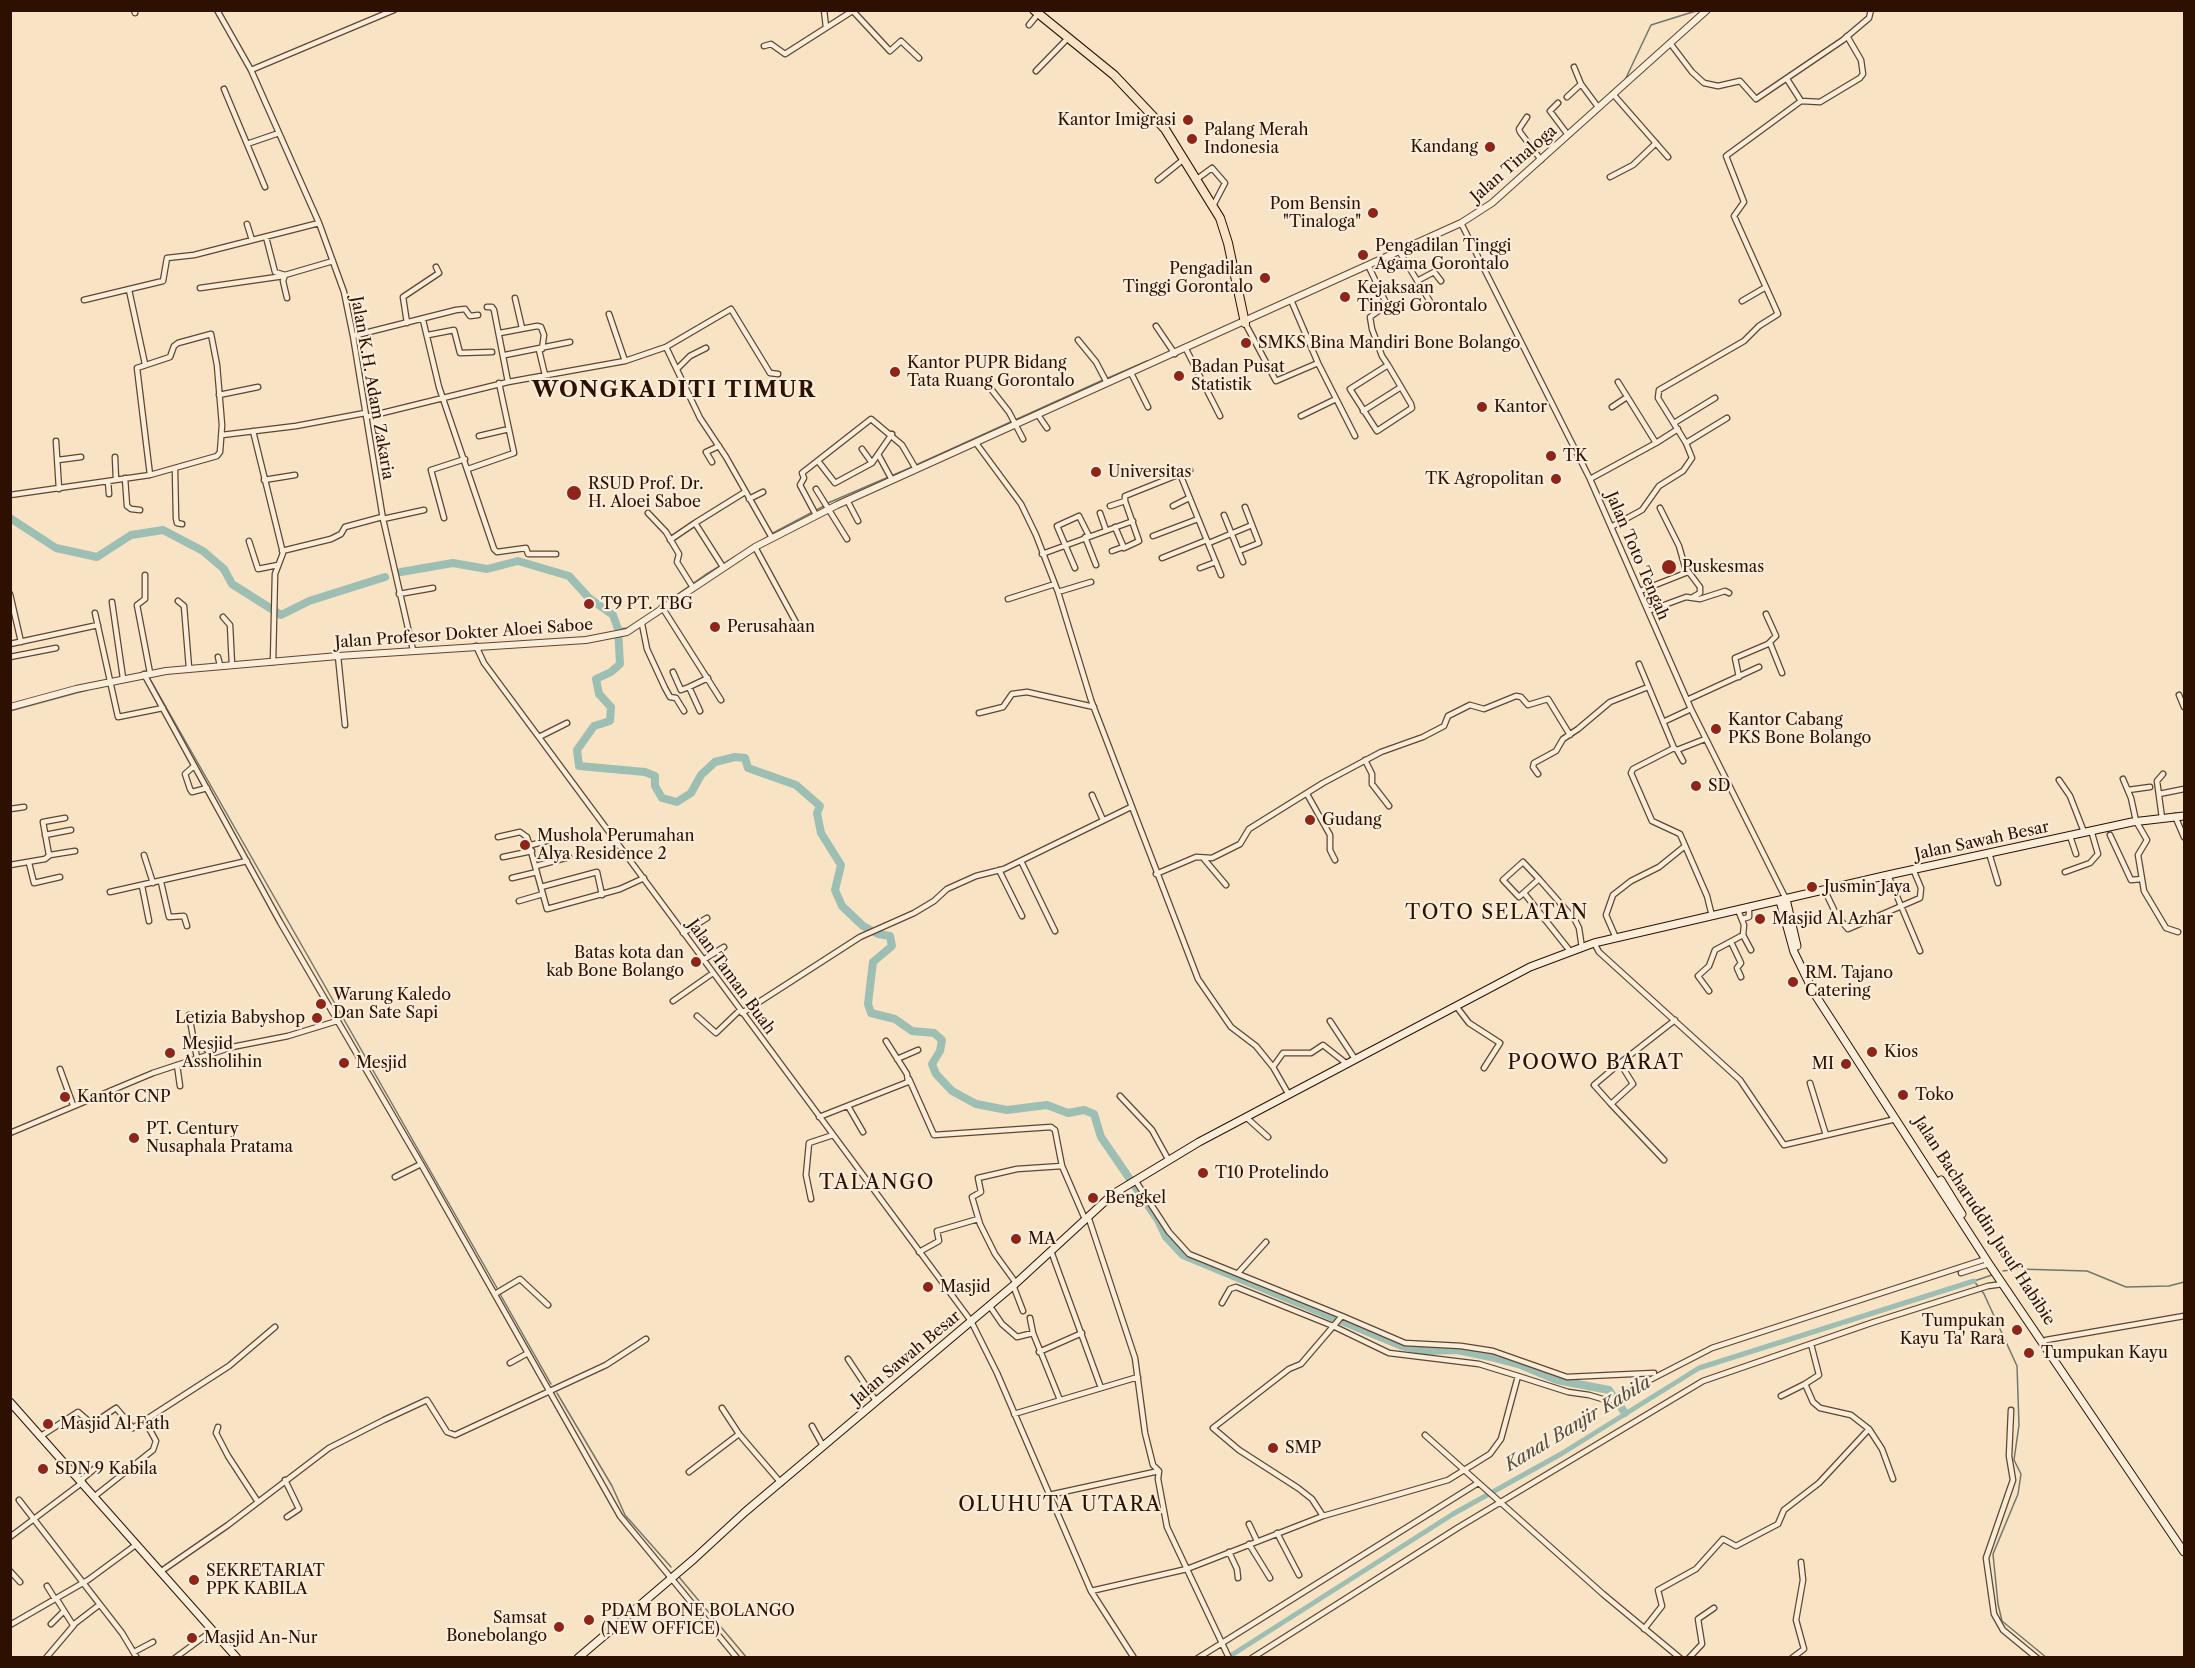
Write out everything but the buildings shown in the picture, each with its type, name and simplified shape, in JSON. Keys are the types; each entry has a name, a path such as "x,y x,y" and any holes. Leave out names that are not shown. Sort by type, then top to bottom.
{"main road":[{"path":"1036,12 1099,62 1160,122 1214,206 1228,243 1245,323"},
{"name":"Jalan Sawah Besar","path":"578,1658 1015,1284 1133,1179 1530,966 1594,943 1826,891 1888,874 2136,821 2184,816"},
{"name":"Jalan Bacharuddin Jusuf Habibie","path":"1783,900 1804,969 1820,995 1989,1262 2046,1340 2184,1545"},
{"path":"1804,969 1814,993 1989,1262"},
{"path":"2002,1280 2184,1552"},
{"path":"10,1402 237,1658"}],"street":[{"name":"Jalan K.H. Adam Zakaria","path":"217,10 251,70 319,223 344,292 382,518 413,650"},
{"path":"251,70 394,10"},
{"path":"824,10 826,27"},
{"name":"Jalan Tinaloga","path":"1245,323 1461,223 1492,203 1707,10"},
{"path":"1670,43 1692,72 1707,85 1718,86 1740,81 1755,99 1847,36 1869,18 1871,10"},
{"path":"764,46 771,45 785,54 853,11 890,51 901,41 919,58"},
{"path":"1029,25 1036,12"},
{"path":"1611,527 1639,512 1659,486 1683,471 1693,457 1658,398 1659,390 1744,342 1759,326 1777,315 1777,310 1734,216 1744,203 1726,156 1801,101 1820,102 1862,76 1858,51 1847,36"},
{"path":"1036,71 1068,38"},
{"path":"1574,68 1581,84 1598,107"},
{"path":"1787,79 1801,101"},
{"path":"1567,97 1581,84"},
{"path":"224,89 265,187"},
{"path":"1613,94 1668,157"},
{"path":"1558,103 1550,112 1568,135"},
{"path":"1527,117 1519,129 1541,160"},
{"path":"247,144 279,133"},
{"path":"1610,177 1633,165 1656,144"},
{"path":"1158,180 1184,159"},
{"path":"1197,179 1212,168 1225,183 1214,206"},
{"path":"84,300 163,281 167,258 194,255 319,223"},
{"name":"Jalan Toto Tengah","path":"1461,223 1590,479 1691,710 1783,900"},
{"path":"247,224 252,240"},
{"path":"266,237 274,272 284,276"},
{"path":"1399,251 1434,308"},
{"path":"200,288 284,276 333,261"},
{"path":"1368,265 1387,304 1372,315 1369,321 1388,365 1412,409 1384,428 1375,430 1351,388 1388,365"},
{"path":"406,323 402,299 410,288 439,273 436,267"},
{"path":"1418,281 1434,272 1441,281"},
{"path":"284,276 287,297"},
{"path":"1742,301 1766,287"},
{"path":"129,290 145,363"},
{"path":"515,298 522,328"},
{"path":"1292,300 1318,363 1355,436"},
{"path":"487,307 492,307 500,333 508,382"},
{"path":"353,336 465,309 470,316 478,315"},
{"path":"222,435 365,415 499,383 625,361 666,347 731,309 768,369 772,374 778,374"},
{"path":"609,314 625,361"},
{"path":"423,320 442,396 496,552 526,548 528,554 556,554"},
{"path":"1245,323 1276,381 1318,363"},
{"name":"Jalan Profesor Dokter Aloei Saboe","path":"10,707 123,678 189,668 413,650 586,640 627,632 642,624 691,584 722,564 814,512 847,500 891,476 975,443 1014,421 1038,415 1106,381 1131,373 1174,351 1186,349 1245,323"},
{"path":"1156,326 1174,351"},
{"path":"500,333 541,327 544,335 541,350 545,375"},
{"path":"428,335 454,330 460,353 492,352"},
{"path":"10,495 59,489 148,475 175,470 217,456 222,435 218,365 211,334 178,343 174,346 170,357 145,363 137,368 148,475 147,484"},
{"path":"1078,340 1106,381"},
{"path":"505,355 541,350 570,342"},
{"path":"666,347 700,418 719,446 770,535"},
{"path":"677,369 690,356 706,348"},
{"path":"1186,349 1220,416"},
{"path":"1131,373 1148,407"},
{"path":"1618,382 1656,443"},
{"path":"468,470 514,453 499,383"},
{"path":"219,395 258,387"},
{"path":"1363,411 1401,387"},
{"path":"991,389 1014,421 1023,439"},
{"path":"1612,407 1627,397"},
{"path":"1674,423 1715,398"},
{"path":"1301,416 1336,399"},
{"path":"1038,415 1047,428"},
{"path":"1686,443 1727,418"},
{"path":"814,512 800,484 804,479 802,473 871,419 892,434 906,449 915,467"},
{"path":"479,436 509,429"},
{"path":"1590,479 1678,429"},
{"path":"254,431 282,551 275,574 273,662"},
{"path":"818,461 835,483 872,463 892,434"},
{"path":"56,441 59,489"},
{"path":"975,443 1021,504 1055,584 1094,707 1156,874 1204,989 1231,1027 1256,1046 1273,1067 1289,1095"},
{"path":"712,462 706,453 719,446"},
{"path":"862,449 872,463"},
{"path":"879,456 891,476"},
{"path":"115,457 116,480"},
{"path":"58,460 81,458"},
{"path":"444,519 431,470 465,459"},
{"path":"175,470 176,518 177,523 182,524"},
{"path":"1112,551 1139,540 1125,495 1190,470"},
{"path":"1180,474 1221,575"},
{"path":"264,480 295,475"},
{"path":"125,478 127,506 131,510 140,510"},
{"path":"108,481 110,494"},
{"path":"816,489 847,539"},
{"path":"670,540 745,492"},
{"path":"749,499 764,492"},
{"path":"1173,506 1189,498"},
{"path":"847,500 858,521"},
{"path":"1110,506 1125,501"},
{"path":"1239,551 1259,543 1245,507"},
{"path":"1648,611 1700,593 1700,587 1688,572 1679,546 1660,508"},
{"path":"282,551 329,539 342,534 345,527 424,510"},
{"path":"648,513 670,540 678,554 677,562 691,584"},
{"path":"1100,513 1106,530"},
{"path":"1224,515 1243,562"},
{"path":"1075,568 1057,526 1077,517 1082,519 1096,565"},
{"path":"1153,537 1198,519"},
{"path":"1042,554 1133,521"},
{"path":"695,523 722,564"},
{"path":"1162,558 1252,525"},
{"path":"1116,527 1123,547"},
{"path":"249,541 258,569 278,565"},
{"path":"755,547 799,628"},
{"path":"1200,568 1216,562"},
{"path":"1640,591 1688,572"},
{"path":"145,575 146,600 137,605 147,674 194,766 625,1524 737,1658"},
{"path":"1058,592 1091,582"},
{"path":"1008,599 1055,584"},
{"path":"399,594 433,588"},
{"path":"1693,597 1700,598 1722,591 1729,593"},
{"path":"10,594 21,642"},
{"path":"178,601 184,606 189,668"},
{"path":"112,602 123,678"},
{"path":"662,607 722,700"},
{"path":"94,613 118,717 163,708"},
{"path":"1739,677 1735,658 1770,643 1776,636 1766,614"},
{"path":"223,617 230,625 232,664"},
{"path":"642,624 646,649 670,697 676,698 684,711"},
{"path":"10,644 98,625"},
{"path":"1770,643 1782,673"},
{"name":"Jalan Taman Buah","path":"476,646 484,663 970,1321 986,1348 1091,1591 1134,1658"},
{"path":"10,657 56,648"},
{"path":"338,656 345,725"},
{"path":"218,657 220,665"},
{"path":"1639,664 1663,722 1683,762"},
{"path":"1687,700 1759,667"},
{"path":"673,672 681,690 708,678"},
{"path":"689,687 700,711"},
{"path":"1538,774 1533,767 1534,763 1556,751 1558,743 1614,700 1648,687"},
{"path":"979,713 1003,707 1012,694 1027,692 1094,707"},
{"path":"2179,695 2184,707"},
{"path":"1156,874 1202,857 1212,858 1240,844 1249,829 1365,760 1445,725 1446,717 1470,705 1484,709 1516,696 1521,697 1528,705 1549,700 1570,735"},
{"path":"1663,722 1691,710"},
{"path":"539,737 567,723"},
{"path":"1705,739 1676,749 1631,771 1652,821 1659,827 1679,833 1707,896 1712,916"},
{"path":"1365,760 1372,774 1372,784 1389,806"},
{"path":"194,766 185,774 190,789 192,792 207,788"},
{"path":"2162,818 2157,780 2163,774"},
{"path":"2123,779 2136,821 2147,843 2138,855 2147,896 2163,925 2168,930 2178,933"},
{"path":"2059,780 2070,796 2098,854 2089,863 2065,872"},
{"path":"2128,790 2151,788"},
{"path":"2159,794 2184,789"},
{"path":"1307,794 1330,836 1330,850 1335,860"},
{"path":"1092,795 1103,820"},
{"path":"10,809 24,807"},
{"path":"697,1016 716,1033 741,1012 860,937 914,913 951,886 1021,861 1131,807"},
{"path":"2175,816 2184,837"},
{"path":"49,855 44,822 65,818"},
{"path":"45,835 71,830"},
{"path":"498,837 520,832 527,837 547,909 603,895 644,878"},
{"path":"2070,836 2076,854"},
{"path":"2110,836 2130,879 2133,881 2142,879"},
{"path":"503,857 562,837"},
{"path":"1616,938 1606,915 1613,895 1630,881 1665,863 1685,846"},
{"path":"10,866 47,858 49,855 75,851"},
{"path":"1989,853 1998,883"},
{"path":"144,855 153,884"},
{"path":"512,878 568,857"},
{"path":"1202,857 1226,885"},
{"path":"110,892 247,861"},
{"path":"1021,861 1056,930"},
{"path":"29,862 34,882 60,877"},
{"path":"1539,879 1517,897 1504,878 1523,862 1539,879 1575,920 1579,928 1582,948"},
{"path":"1826,891 1846,929 1920,897 1921,888 1913,869"},
{"path":"999,870 1022,916"},
{"path":"541,887 597,872 603,895"},
{"path":"1888,874 1920,951"},
{"path":"161,882 169,917 184,916 187,926"},
{"path":"142,886 149,921"},
{"path":"1524,893 1570,951"},
{"path":"519,901 543,894"},
{"path":"1742,919 1749,916 1749,907"},
{"path":"1709,991 1698,975 1709,966 1715,950 1743,935 1745,928 1738,910"},
{"path":"683,933 707,918"},
{"path":"1743,935 1751,950"},
{"path":"1731,942 1742,963 1737,968 1741,977"},
{"path":"1594,943 1599,952 1740,1080 1784,1145 1896,1119"},
{"path":"703,960 724,947"},
{"path":"673,1001 713,973"},
{"path":"1456,1006 1469,1023 1500,1043 1484,1068"},
{"path":"189,1015 197,1058"},
{"path":"1664,1160 1594,1085 1675,1020"},
{"path":"10,1133 124,1084 197,1058 337,1021"},
{"path":"1330,1021 1355,1059"},
{"path":"886,1041 909,1079 933,1134 1048,1126 1055,1130 1062,1166 1087,1218 1125,1326 1138,1377 1145,1433 1153,1465 1159,1471 1165,1520 1229,1658"},
{"path":"1273,1067 1283,1053 1311,1053 1323,1045 1347,1064"},
{"path":"203,1046 211,1054"},
{"path":"897,1059 918,1050"},
{"path":"1611,1104 1633,1084 1620,1063"},
{"path":"177,1065 180,1086"},
{"path":"60,1069 73,1105"},
{"path":"819,1117 906,1083 909,1079"},
{"path":"1810,1083 1826,1135"},
{"path":"1120,1096 1154,1133 1168,1159"},
{"path":"848,1106 862,1132"},
{"path":"1247,1118 1268,1137"},
{"path":"811,1198 806,1175 809,1143 833,1136"},
{"path":"395,1178 421,1164"},
{"path":"1023,1311 1015,1284 994,1254 978,1219 972,1197 981,1192 978,1177 1017,1169 1062,1166"},
{"path":"1133,1179 1183,1249 1405,1343 1461,1346 1493,1351 1567,1377 1654,1373"},
{"path":"920,1252 939,1240 937,1231 978,1219"},
{"path":"1238,1273 1266,1242"},
{"path":"1051,1251 1101,1388"},
{"path":"1961,1273 1989,1262"},
{"path":"1222,1304 1230,1289 1236,1287 1335,1325 1401,1356 1479,1364 1568,1392 1609,1401 1712,1348 1989,1262"},
{"path":"495,1294 520,1279 548,1305"},
{"path":"1252,1658 1500,1502 1693,1386 1811,1344 1976,1291 2002,1280"},
{"path":"989,1305 1002,1324 1017,1338 1033,1332"},
{"path":"2046,1340 2184,1316"},
{"path":"1323,1516 1312,1499 1239,1450 1213,1428 1287,1371 1301,1364 1341,1317"},
{"path":"1030,1318 1039,1352 1060,1400"},
{"path":"41,1436 78,1412 92,1424 116,1408 131,1428 229,1366 275,1327"},
{"path":"1039,1352 1082,1333"},
{"path":"160,1572 329,1448 425,1400 430,1402 447,1432 455,1436 606,1365 646,1339"},
{"path":"1781,1396 1820,1375 1811,1344"},
{"path":"510,1363 528,1353"},
{"path":"848,1359 876,1401"},
{"path":"1091,1591 1187,1569 1323,1516 1448,1480 1466,1471 1497,1447 1518,1376"},
{"path":"1014,1414 1138,1377"},
{"path":"1804,1384 1816,1406 1846,1413 1869,1429 1882,1449 1893,1479"},
{"path":"722,1408 740,1434 781,1483"},
{"path":"2011,1410 2008,1456 2013,1480 1986,1558 1994,1614 2003,1630 2037,1658"},
{"path":"95,1496 153,1450 156,1441 145,1421"},
{"path":"812,1426 823,1446"},
{"path":"218,1427 216,1433 228,1456 258,1502"},
{"path":"1644,1629 1662,1606 1658,1590 1696,1569 1723,1539 1736,1546 1778,1524 1784,1510 1819,1483 1869,1429"},
{"path":"690,1473 740,1434"},
{"path":"1425,1435 1644,1629 1680,1658"},
{"path":"10,1537 36,1520 39,1514 99,1465"},
{"path":"1049,1495 1159,1471"},
{"path":"285,1480 300,1509 287,1517"},
{"path":"1198,1658 1479,1484"},
{"path":"19,1500 122,1633 135,1655 153,1642"},
{"path":"1249,1524 1257,1541"},
{"path":"1277,1533 1299,1575"},
{"path":"10,1625 83,1583 137,1544"},
{"path":"1249,1544 1270,1578"},
{"path":"1229,1552 1237,1569 1238,1578"},
{"path":"1792,1658 1804,1649 1796,1624 1803,1580 1801,1562"},
{"path":"10,1572 20,1582"},
{"path":"47,1586 74,1625"},
{"path":"46,1658 74,1625 99,1605"},
{"path":"1689,1658 1702,1644 1698,1618 1714,1608"},
{"path":"51,1624 63,1612"},
{"path":"175,1658 213,1630"}],"waterway":[{"path":"1625,80 1651,25 1699,10"},
{"path":"1108,378 1147,361"},
{"path":"916,465 1103,380"},
{"path":"828,503 912,467"},
{"path":"773,533 824,506"},
{"path":"10,518 56,548 97,557 131,535 163,530 203,551 224,569 232,584 281,615 309,601 385,577"},
{"path":"662,605 705,575 769,536"},
{"path":"401,572 453,563 487,569 518,561 569,576 589,598 613,615 618,629 620,664 611,672 596,679 599,694 611,707 610,721 594,726 577,750 579,766 645,772 655,776 655,786 662,798 677,802 691,793 701,775 715,762 735,757 745,758 748,768 796,785 820,806 817,813 821,833 841,865 835,890 842,906 863,926 878,934 890,936 892,946 873,962 868,1004 871,1013 895,1019 912,1031 934,1033 942,1040 940,1051 932,1064 936,1074 952,1091 976,1104 1007,1110 1047,1105 1068,1113 1084,1110 1094,1114 1101,1137 1158,1220 1166,1237 1183,1255 1402,1346 1425,1351 1457,1350 1491,1357 1521,1365 1557,1380 1609,1390 1625,1413"},
{"path":"618,629 629,628"},
{"path":"150,679 497,1288"},
{"path":"10,711 87,690"},
{"path":"2003,1271 2018,1269 2087,1271 2126,1287 2169,1286 2184,1282"},
{"path":"1992,1275 1974,1281 1984,1294 2017,1366 2019,1425 2014,1460 2021,1474 2018,1494 1993,1554 1998,1604 2002,1621 2047,1658"},
{"name":"Kanal Banjir Kabila","path":"1227,1658 1453,1514 1561,1454 1699,1368 1974,1281"},
{"path":"500,1294 551,1384"},
{"path":"557,1393 612,1486 625,1515 671,1567"},
{"path":"679,1577 747,1658"}],"place":[{"name":"Kantor Imigrasi","path":"1188,120"},
{"name":"Palang Merah Indonesia","path":"1192,139"},
{"name":"Kandang","path":"1490,147"},
{"name":"Pom Bensin \"Tinaloga\"","path":"1373,213"},
{"name":"Pengadilan Tinggi Agama Gorontalo","path":"1363,255"},
{"name":"Pengadilan Tinggi Gorontalo","path":"1265,278"},
{"name":"Kejaksaan Tinggi Gorontalo","path":"1345,297"},
{"name":"SMKS Bina Mandiri Bone Bolango","path":"1246,343"},
{"name":"Kantor PUPR Bidang Tata Ruang Gorontalo","path":"895,372"},
{"name":"Badan Pusat Statistik","path":"1179,376"},
{"name":"Kantor","path":"1482,407"},
{"name":"TK","path":"1551,456"},
{"name":"Universitas","path":"1096,472"},
{"name":"TK Agropolitan","path":"1556,479"},
{"name":"RSUD Prof. Dr. H. Aloei Saboe","path":"574,493"},
{"name":"Puskesmas","path":"1669,567"},
{"name":"T9 PT. TBG","path":"589,604"},
{"name":"Perusahaan","path":"715,627"},
{"name":"Kantor Cabang PKS Bone Bolango","path":"1716,729"},
{"name":"SD","path":"1696,786"},
{"name":"Gudang","path":"1310,820"},
{"name":"Mushola Perumahan Alya Residence 2","path":"525,845"},
{"name":"Jusmin Jaya","path":"1812,887"},
{"name":"Masjid Al Azhar","path":"1760,919"},
{"name":"Batas kota dan kab Bone Bolango","path":"696,962"},
{"name":"RM. Tajano Catering","path":"1793,982"},
{"name":"Warung Kaledo Dan Sate Sapi","path":"321,1004"},
{"name":"Letizia Babyshop","path":"317,1018"},
{"name":"Kios","path":"1872,1052"},
{"name":"Mesjid Assholihin","path":"170,1053"},
{"name":"Mesjid","path":"344,1063"},
{"name":"MI","path":"1846,1064"},
{"name":"Toko","path":"1903,1095"},
{"name":"Kantor CNP","path":"65,1097"},
{"name":"PT. Century Nusaphala Pratama","path":"134,1138"},
{"name":"T10 Protelindo","path":"1203,1173"},
{"name":"Bengkel","path":"1093,1198"},
{"name":"MA","path":"1016,1239"},
{"name":"Masjid","path":"928,1287"},
{"name":"Tumpukan Kayu Ta' Rara","path":"2017,1330"},
{"name":"Tumpukan Kayu","path":"2029,1353"},
{"name":"Masjid Al Fath","path":"48,1424"},
{"name":"SMP","path":"1273,1448"},
{"name":"SDN 9 Kabila","path":"43,1469"},
{"name":"SEKRETARIAT PPK KABILA","path":"194,1580"},
{"name":"PDAM BONE BOLANGO (NEW OFFICE)","path":"589,1620"},
{"name":"Samsat Bonebolango","path":"559,1627"},
{"name":"Masjid An-Nur","path":"192,1638"}],"district":[{"name":"WONGKADITI TIMUR","path":"674,391"},
{"name":"TOTO SELATAN","path":"1497,913"},
{"name":"POOWO BARAT","path":"1596,1063"},
{"name":"TALANGO","path":"877,1183"},
{"name":"OLUHUTA UTARA","path":"1060,1505"}]}
